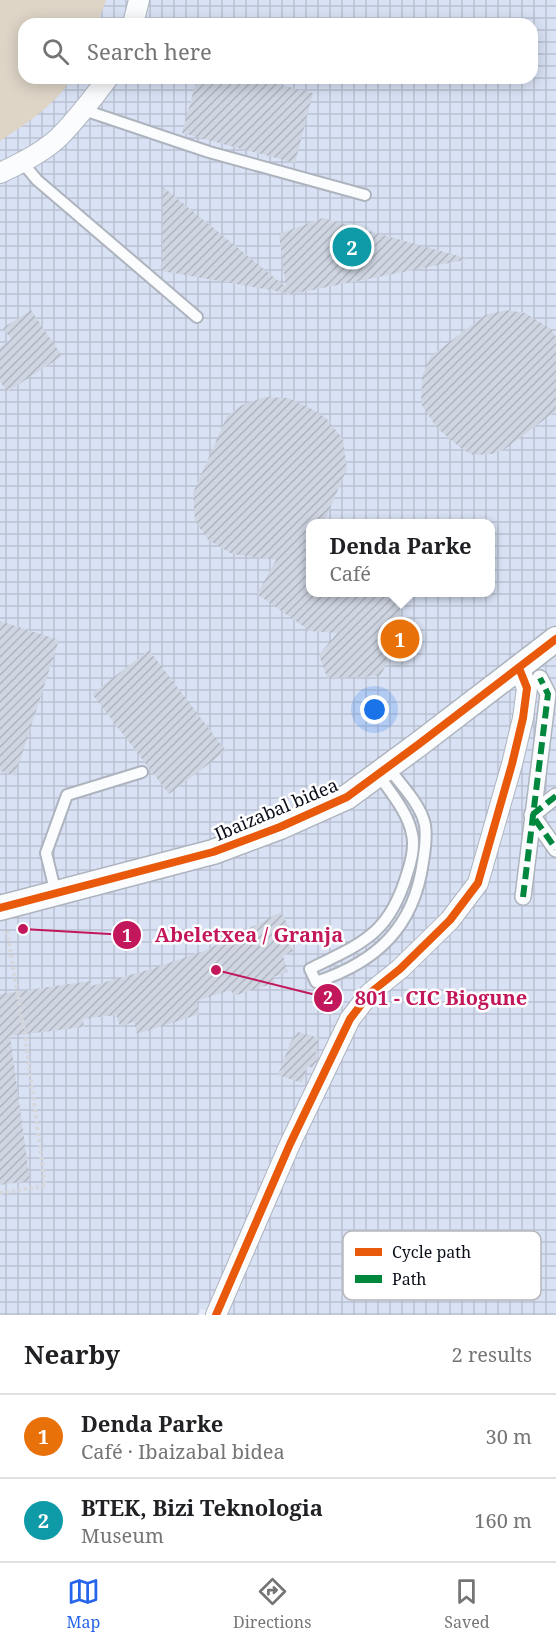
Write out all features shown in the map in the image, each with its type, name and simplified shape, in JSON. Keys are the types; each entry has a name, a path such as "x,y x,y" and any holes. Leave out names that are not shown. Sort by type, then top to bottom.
{"street":[{"path":"134,18 139,0"},
{"path":"0,173 55,141 84,110 104,84"},
{"name":"Ibaizabal bidea","path":"0,908 213,852 280,827 346,797 530,673 556,639"},
{"path":"523,897 548,694 530,673"},
{"path":"219,1314 290,1144 350,1019 370,993 400,969 450,920 478,883 512,764 523,718 530,673"},
{"path":"532,815 556,796"},
{"path":"532,815 556,849"}],"lane":[{"path":"84,110 209,152 365,195"},
{"path":"22,162 37,180 197,317"},
{"path":"383,770 415,803 425,824 426,846 421,879 409,912 394,935 370,955 342,973 316,982 310,969 364,942 388,919 402,891 411,861 413,834 383,770"},
{"path":"56,894 46,853 67,795 142,772"}],"path":[{"path":"0,1193 45,1186 26,1042 7,932"}],"shaded area":[{"path":"0,0 556,0 556,1315 225,1315 201,1309 198,1315 0,1315"},
{"path":"0,0 106,0 99,18 18,18 18,84 68,84 30,121 0,141"}],"building":[{"path":"195,84 278,84 313,93 295,163 182,133"},
{"path":"163,187 286,287 279,234 323,218 469,259 287,295 287,293 162,271"},
{"path":"31,310 62,356 7,392 0,381 0,347 11,339 3,328"},
{"path":"506,310 525,313 551,329 556,337 556,411 505,449 492,454 473,455 462,449 437,428 421,404 422,376 431,356 485,315"},
{"path":"265,397 288,398 326,418 343,439 347,469 325,519 306,519 306,597 399,597 401,603 400,639 380,676 327,678 319,655 337,633 310,631 257,594 276,560 232,554 208,540 195,521 193,493 227,416 242,405"},
{"path":"0,621 59,640 15,776 0,771"},
{"path":"149,650 226,751 169,794 92,694"},
{"path":"281,912 289,927 283,930 293,951 283,956 288,972 273,977 275,983 233,996 231,990 196,1001 200,1014 137,1034 134,1022 120,1026 116,1015 83,1019 84,1027 10,1036 30,1181 0,1185 0,994 90,981 91,986 151,969 204,951"},
{"path":"298,1032 319,1038 315,1052 320,1053 313,1068 307,1066 302,1083 278,1075 290,1043"}],"marked path":[{"path":"523,897 548,694 540,678"},
{"path":"556,796 532,815 556,849"}],"cycle path":[{"path":"0,908 213,852 280,827 347,797 556,639"},
{"path":"216,1315 290,1144 350,1019 370,993 400,969 450,920 478,883 523,718 527,688 519,668"}],"place":[{"name":"BTEK, Bizi Teknologia","path":"352,247"},
{"name":"Denda Parke","path":"400,639"},
{"name":"Abeletxea / Granja","path":"23,929"},
{"name":"801 - CIC Biogune","path":"216,970"}]}
